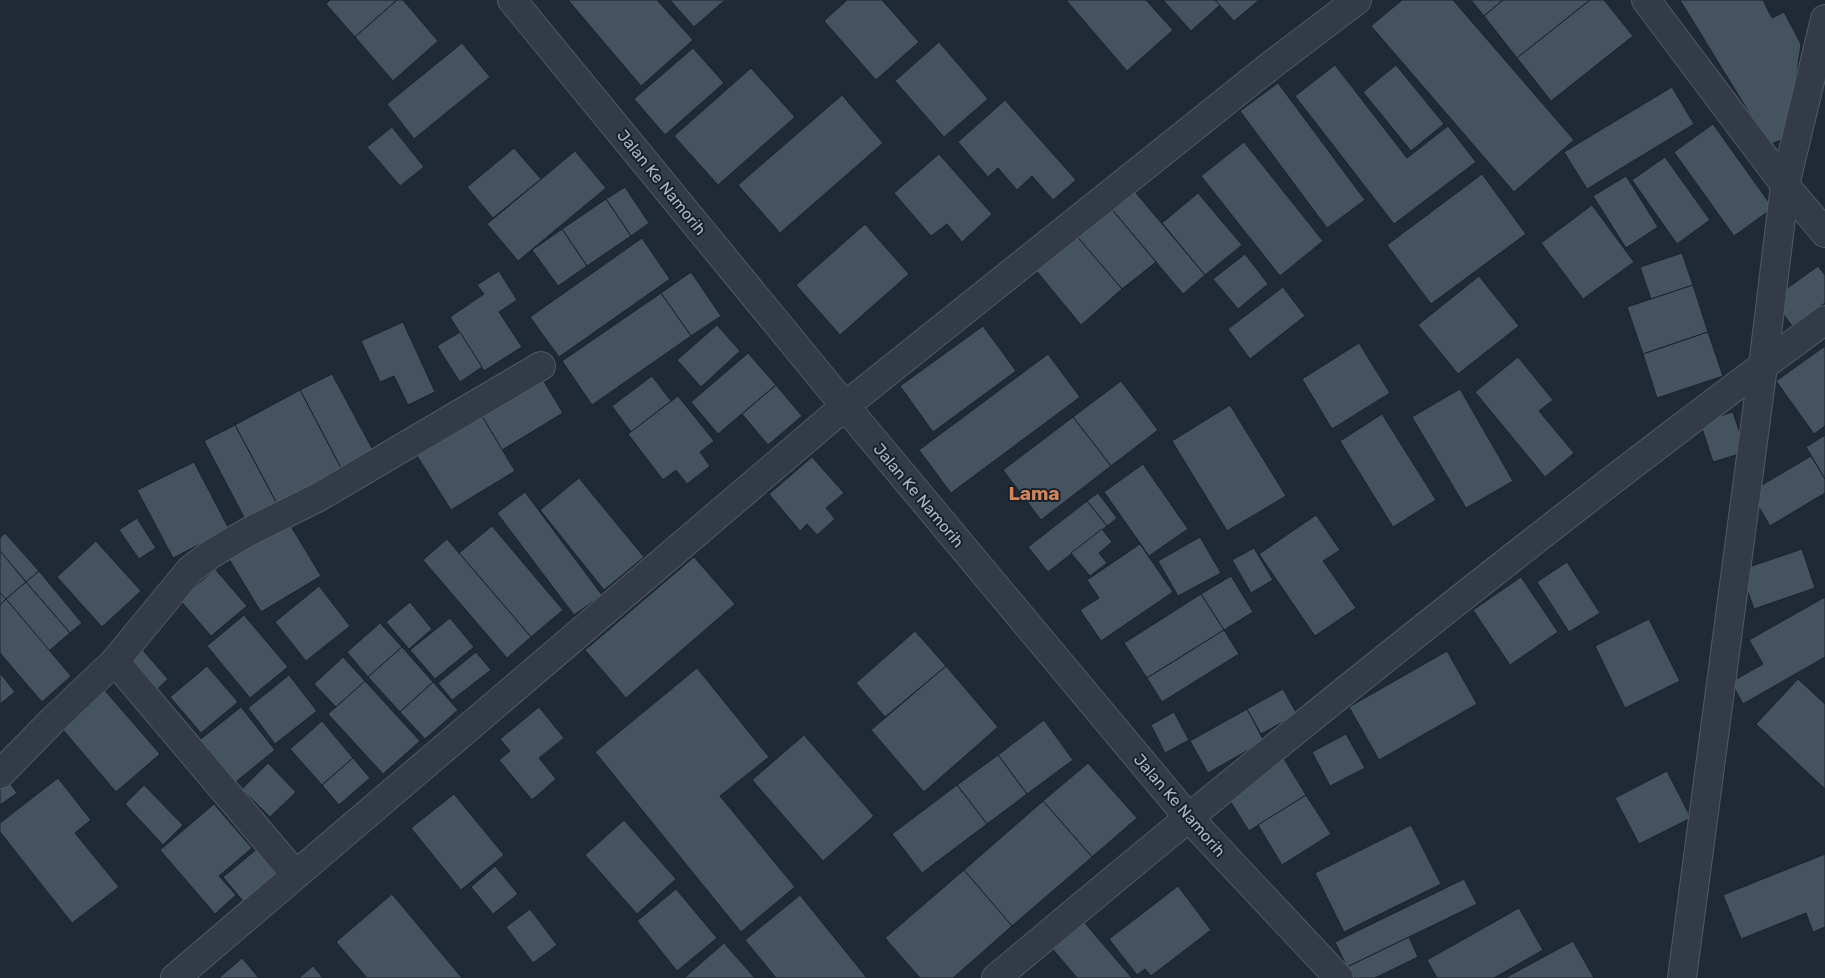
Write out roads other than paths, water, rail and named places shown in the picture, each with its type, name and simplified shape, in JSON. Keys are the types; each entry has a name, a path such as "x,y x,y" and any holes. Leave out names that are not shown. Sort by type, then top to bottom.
{"street":[{"name":"Jalan Ke Namorih","path":"512,0 845,406 1188,817 1339,978"},
{"path":"175,978 845,406 1270,66 1357,0"},
{"path":"1646,0 1785,185 1825,233"},
{"path":"1682,978 1785,185 1825,19"},
{"path":"996,978 1188,817 1593,495 1825,320"},
{"path":"0,774 115,661 190,570 211,554 248,532 317,498 541,366"},
{"path":"115,661 295,874"}],"district":[{"name":"Lama","path":"1034,493"}]}
